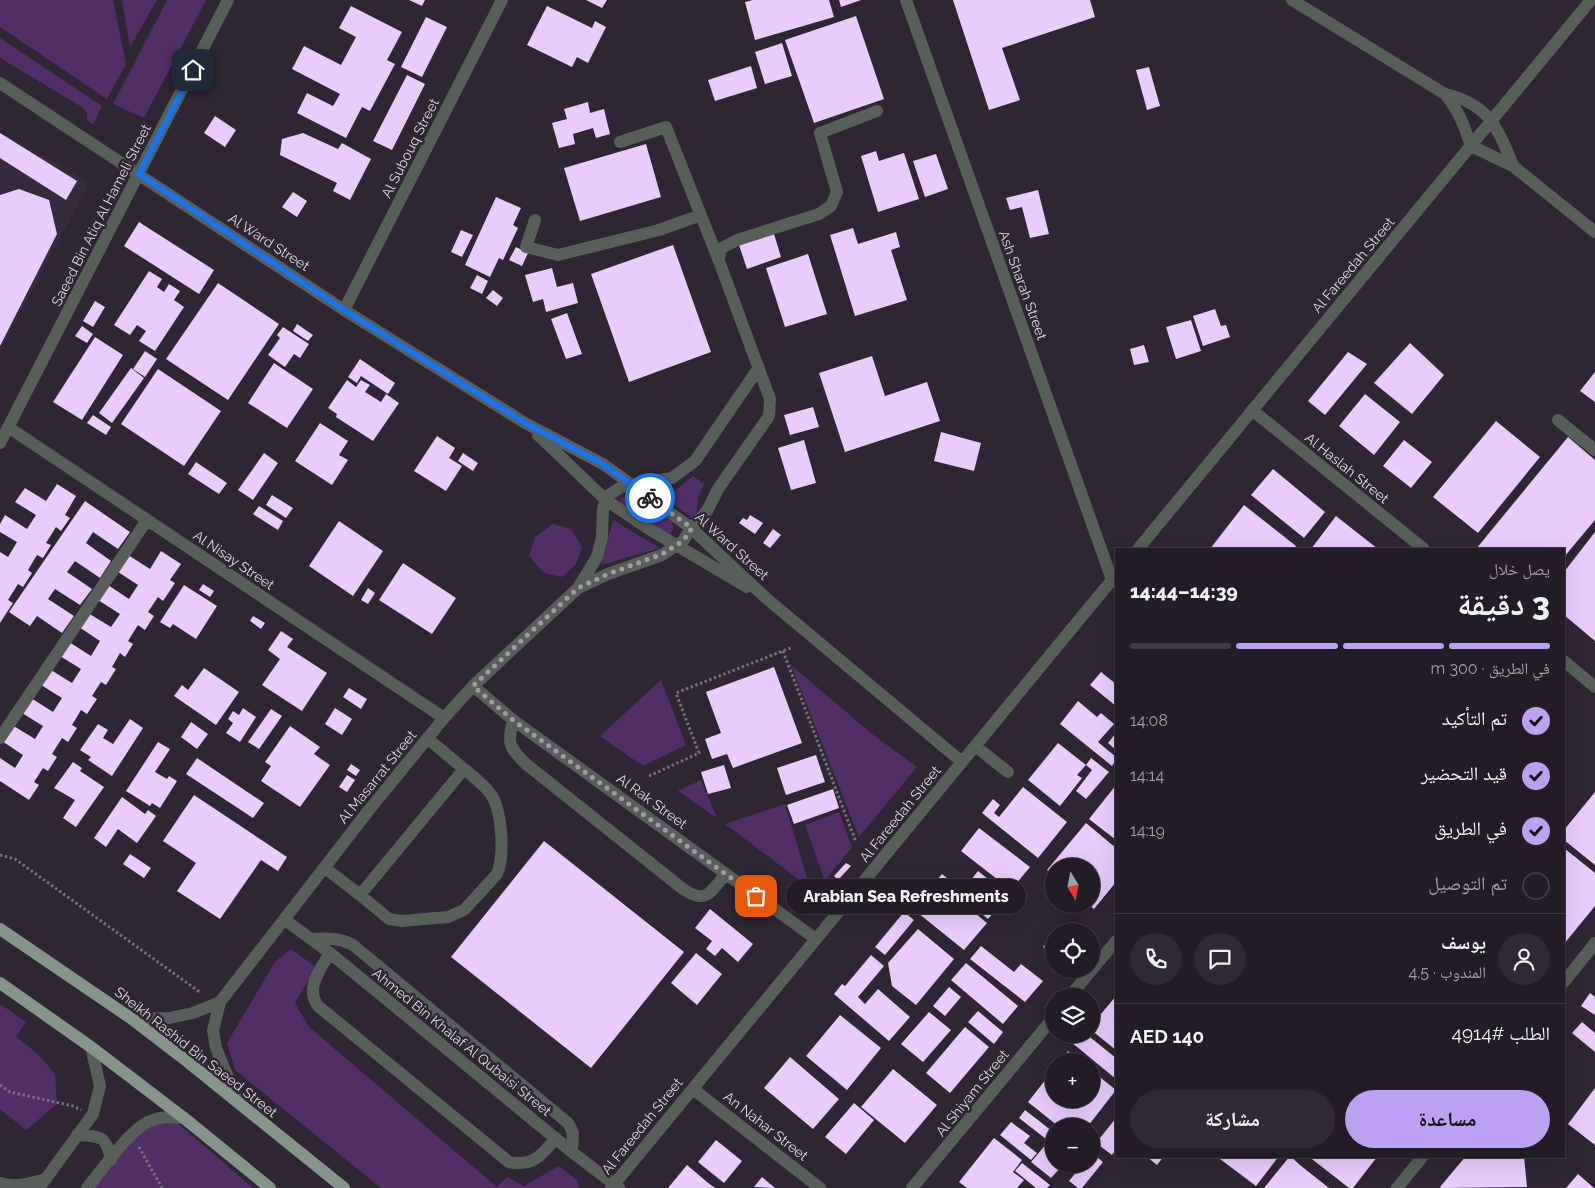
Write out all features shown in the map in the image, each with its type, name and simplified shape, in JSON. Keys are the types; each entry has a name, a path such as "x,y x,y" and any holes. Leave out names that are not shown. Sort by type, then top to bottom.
{"main road":[{"name":"Sheikh Rashid Bin Saeed Street","path":"0,929 132,1019 344,1188"},
{"path":"0,984 91,1047 184,1118 270,1188"}],"street":[{"name":"Saeed Bin Atiq Al Hameli Street","path":"0,443 228,0"},
{"name":"Al Subouq Street","path":"344,310 502,0"},
{"name":"Ash Sharah Street","path":"906,0 1114,577"},
{"path":"1292,0 1445,94 1461,98 1473,104 1492,121 1506,146 1513,166"},
{"name":"Al Fareedah Street","path":"1139,548 1591,0"},
{"name":"Al Ward Street","path":"0,83 344,310 525,423 603,464 692,528 766,598 962,762"},
{"path":"1445,94 1456,107 1463,121 1471,146 1513,166 1595,232"},
{"path":"719,261 720,249 737,240 819,214 831,206 837,192 820,133 877,111"},
{"name":"Al Masarrat Street","path":"578,588 608,574 662,554 683,541 707,511 718,489 769,416 770,399 719,261 666,128 620,142"},
{"path":"535,220 526,247 558,255 659,230 701,215"},
{"path":"606,500 615,489 672,478 695,461 758,369"},
{"name":"Al Haslah Street","path":"1252,410 1423,548"},
{"path":"1558,420 1595,450"},
{"name":"Al Ward Street","path":"525,423 606,500 676,546 766,598"},
{"name":"Al Nisay Street","path":"8,427 444,718"},
{"name":"Al Masarrat Street","path":"238,1102 216,1048 213,1030 220,1002 369,810 444,718 473,686 578,588 597,557 602,537 603,508 606,500"},
{"path":"0,738 146,520"},
{"name":"Al Fareedah Street","path":"615,1187 693,1088 1114,577"},
{"path":"1565,663 1595,687"},
{"name":"Al Rak Street","path":"473,686 513,720 816,940"},
{"path":"513,720 508,739 512,750 526,764 683,889 694,896 702,897 707,895 726,874"},
{"path":"325,868 385,917 402,921 448,917 464,910 497,874 502,855 498,808 491,794 427,738"},
{"path":"975,746 1008,772"},
{"path":"360,895 464,769"},
{"name":"Ahmed Bin Khalaf Al Qubaisi Street","path":"285,920 330,953 615,1187"},
{"path":"312,940 337,939 353,944 568,1123 574,1133 572,1152"},
{"path":"1077,988 1115,942"},
{"path":"1565,981 1595,943"},
{"path":"330,953 312,987 312,995 315,1002 326,1013 509,1162 518,1164 540,1157 556,1138"},
{"name":"Al Masarrat Street","path":"132,1019 193,1013 220,1002"},
{"name":"Al Shiyam Street","path":"912,1188 1045,1027"},
{"path":"0,1183 6,1185 42,1184 93,1114 100,1086 91,1047"},
{"name":"An Nahar Street","path":"693,1088 820,1188"},
{"path":"87,1188 135,1131 149,1121 164,1117 184,1118"},
{"path":"76,1136 99,1136 108,1144 111,1160"},
{"path":"1397,1188 1421,1158"}],"path":[{"path":"649,776 700,753 676,693 793,647"},
{"path":"783,651 856,842"},
{"path":"0,855 15,859 201,993"},
{"path":"0,1085 10,1092 73,1106 84,1112"},
{"path":"138,1147 162,1188"}],"shaded area":[{"path":"0,0 113,0 126,64 107,99 0,27"},
{"path":"122,0 157,0 130,47"},
{"path":"167,0 206,0 144,118 113,104"},
{"path":"0,38 102,106 93,125 87,120 87,113 82,107 0,58"},
{"path":"0,132 90,182 0,351"},
{"path":"693,476 704,484 698,498 696,521 666,498"},
{"path":"626,495 638,498 671,521 674,527 672,532 668,535 621,505 620,499"},
{"path":"613,520 660,548 601,565"},
{"path":"553,524 571,529 582,547 576,564 562,577 544,573 529,556 535,537"},
{"path":"791,665 872,734 917,767 859,837"},
{"path":"661,680 686,745 643,766 600,736"},
{"path":"701,780 717,818 678,791"},
{"path":"785,804 810,888 725,824"},
{"path":"839,812 852,847 825,881 805,825"},
{"path":"291,949 316,967 295,1003 309,1027 497,1187 507,1177 524,1186 559,1166 577,1180 579,1188 381,1188 235,1070 227,1043 275,962"},
{"path":"0,1004 26,1022 16,1037 38,1054 55,1074 57,1104 26,1130 0,1109"},
{"path":"175,1121 253,1188 90,1188 133,1136 149,1126"}],"building":[{"path":"409,0 425,0 422,6"},
{"path":"586,0 607,0 602,8"},
{"path":"753,0 829,0 834,17 755,40 745,2"},
{"path":"839,0 861,0 841,7"},
{"path":"953,0 1090,0 1095,17 1002,48 1020,100 989,110"},
{"path":"351,6 402,32 387,60 395,64 370,111 362,107 346,138 297,113 307,93 333,106 340,94 292,69 304,46 341,65 356,37 339,28"},
{"path":"547,6 592,28 595,21 606,27 588,63 577,57 572,67 527,45"},
{"path":"856,16 884,99 814,123 785,40"},
{"path":"426,17 447,27 422,77 401,67"},
{"path":"782,43 792,76 765,84 755,52"},
{"path":"751,66 757,88 715,101 708,80"},
{"path":"1149,67 1160,106 1147,110 1136,70"},
{"path":"407,75 425,84 392,150 373,141"},
{"path":"588,102 590,113 604,109 610,134 596,138 593,128 573,134 575,144 559,148 552,123 567,119 564,109"},
{"path":"215,116 236,130 225,147 204,133"},
{"path":"0,133 77,181 66,200 0,158"},
{"path":"303,133 338,149 342,143 371,159 350,200 333,191 337,183 280,155 282,139"},
{"path":"646,144 661,197 580,221 564,168"},
{"path":"876,151 879,161 904,153 919,199 878,212 861,156"},
{"path":"936,154 948,189 925,197 913,161"},
{"path":"19,189 49,200 57,234 0,346 0,195"},
{"path":"1038,190 1049,234 1030,238 1022,207 1010,210 1006,198"},
{"path":"293,192 307,201 297,217 282,207"},
{"path":"496,197 521,208 513,225 518,228 503,260 499,258 490,277 465,265"},
{"path":"139,222 214,270 199,294 124,246"},
{"path":"853,228 858,244 896,232 900,247 891,250 907,300 855,316 830,235"},
{"path":"461,230 473,235 462,257 451,252"},
{"path":"774,234 781,257 747,269 739,245"},
{"path":"673,245 711,352 629,382 591,274"},
{"path":"516,247 528,253 522,266 509,260"},
{"path":"808,254 827,314 785,327 766,268"},
{"path":"552,268 557,287 573,283 578,303 546,312 543,299 533,302 525,275"},
{"path":"149,271 162,279 157,287 164,292 169,284 180,291 174,300 184,307 155,351 139,341 146,331 137,325 130,335 114,325"},
{"path":"477,275 488,281 482,294 470,288"},
{"path":"218,283 279,324 228,400 166,359"},
{"path":"493,290 503,298 497,306 486,298"},
{"path":"95,301 105,307 93,327 83,321"},
{"path":"1215,309 1221,326 1226,325 1230,337 1203,346 1193,316"},
{"path":"567,313 582,354 566,359 551,319"},
{"path":"1191,320 1201,351 1176,359 1166,327"},
{"path":"297,324 313,335 308,341 293,331"},
{"path":"82,326 93,334 87,343 75,336"},
{"path":"283,327 309,344 300,358 294,354 285,367 268,355 280,338 277,335"},
{"path":"95,337 123,355 82,420 53,402"},
{"path":"1410,343 1444,375 1412,414 1374,383"},
{"path":"1144,345 1149,362 1134,365 1130,349"},
{"path":"145,351 157,359 145,377 133,369"},
{"path":"1348,352 1367,364 1325,415 1308,401"},
{"path":"872,356 885,396 927,382 940,421 845,452 819,373"},
{"path":"360,359 395,383 388,394 361,376 357,383 348,377"},
{"path":"274,363 313,389 287,428 248,403"},
{"path":"131,368 144,378 112,423 99,413"},
{"path":"158,369 221,411 184,466 121,424"},
{"path":"1595,372 1595,402 1580,391"},
{"path":"347,380 356,387 361,380 370,385 365,392 381,402 386,394 399,403 373,441 336,417 337,414 328,408"},
{"path":"1365,394 1400,422 1374,455 1339,426"},
{"path":"813,407 819,427 790,435 784,415"},
{"path":"93,415 111,427 106,435 87,423"},
{"path":"1496,421 1540,457 1478,533 1433,497"},
{"path":"320,423 348,441 339,455 348,460 332,485 295,461"},
{"path":"941,432 981,443 974,471 934,461"},
{"path":"437,436 455,448 449,458 462,466 446,491 414,471"},
{"path":"1568,437 1595,460 1595,520 1565,556 1565,548 1477,548"},
{"path":"804,440 816,483 791,490 778,448"},
{"path":"1404,440 1432,462 1411,488 1383,466"},
{"path":"264,453 278,463 253,500 238,490"},
{"path":"463,453 478,463 473,471 458,461"},
{"path":"196,462 227,483 219,494 188,474"},
{"path":"1273,469 1325,512 1304,538 1251,495"},
{"path":"57,484 76,496 65,515 70,518 61,531 56,527 46,543 51,545 43,558 37,555 28,570 32,573 23,587 18,584 8,600 13,603 0,623 0,552 8,557 17,542 0,532 0,524 5,515 27,529 36,515 15,502 25,488 46,501"},
{"path":"272,495 293,508 286,518 266,505"},
{"path":"85,501 130,532 118,549 93,532 86,543 111,561 100,578 75,561 67,572 92,589 80,605 55,589 48,599 74,616 62,633 37,616 30,626 9,612"},
{"path":"1244,505 1296,546 1295,548 1211,548"},
{"path":"259,506 283,521 278,530 253,514"},
{"path":"750,515 763,523 755,534 739,523 743,518 747,520"},
{"path":"1336,516 1377,548 1312,548"},
{"path":"339,521 383,551 353,596 309,566"},
{"path":"773,529 781,535 770,548 763,543"},
{"path":"1595,532 1595,641 1565,616 1565,571"},
{"path":"161,551 181,564 170,580 175,583 163,601 158,597 148,612 154,616 145,630 138,625 128,641 133,644 125,657 120,653 112,667 116,669 106,685 101,682 92,696 97,699 87,714 81,710 72,725 77,728 68,742 62,738 52,754 57,757 48,771 43,768 34,782 39,785 29,800 0,781 0,758 15,768 23,755 2,741 12,725 35,739 43,726 22,713 31,698 53,712 62,698 41,685 51,670 72,683 81,669 60,656 69,642 91,656 100,641 79,627 88,613 111,627 120,614 98,600 108,585 129,599 138,585 118,572 128,555 150,569"},
{"path":"403,563 456,598 432,634 379,600"},
{"path":"203,584 214,591 210,597 199,590"},
{"path":"184,585 217,606 196,639 173,624 170,628 160,622"},
{"path":"368,588 375,593 368,604 361,600"},
{"path":"253,616 265,623 261,629 250,621"},
{"path":"281,631 293,639 287,647 327,673 302,711 262,685 280,659 268,650"},
{"path":"774,667 802,743 733,768 727,754 712,759 705,739 721,733 706,692"},
{"path":"204,668 239,692 216,725 174,696 182,685 188,690"},
{"path":"1101,672 1115,683 1115,705 1090,685"},
{"path":"349,688 367,699 361,709 343,697"},
{"path":"1078,701 1097,717 1101,713 1114,724 1098,742 1115,756 1115,762 1112,766 1060,724"},
{"path":"243,708 256,717 240,742 226,733 233,723 228,719 233,711 239,715"},
{"path":"335,708 352,719 342,735 325,724"},
{"path":"271,709 282,716 259,749 248,742"},
{"path":"130,719 143,728 112,776 88,760 91,757 80,750 98,724 108,730 103,738 113,744"},
{"path":"191,722 208,734 197,749 181,737"},
{"path":"290,726 320,747 314,754 330,765 300,807 261,781 271,766 265,762"},
{"path":"1115,734 1115,749 1108,743"},
{"path":"158,742 170,749 155,772 167,779 169,776 177,781 160,808 152,803 150,806 126,791"},
{"path":"1058,743 1086,765 1077,775 1082,778 1060,806 1028,780"},
{"path":"816,755 825,782 786,795 777,768"},
{"path":"197,758 264,803 253,818 186,774"},
{"path":"1091,758 1109,772 1086,799 1076,791 1092,770 1086,765"},
{"path":"73,762 82,768 80,771 104,787 76,827 63,818 75,800 54,788"},
{"path":"351,764 360,770 356,776 347,770"},
{"path":"724,765 731,788 708,794 701,772"},
{"path":"347,775 355,780 347,792 339,787"},
{"path":"1115,786 1115,839 1089,819"},
{"path":"1023,787 1067,822 1038,858 982,813 993,799 1000,805 994,813 999,817"},
{"path":"833,789 839,808 794,824 787,805"},
{"path":"1595,792 1595,865 1565,841 1565,829"},
{"path":"194,795 287,857 278,871 261,860 220,919 177,891 196,863 163,841"},
{"path":"122,797 145,814 148,810 156,816 137,843 118,829 106,847 94,838"},
{"path":"1086,823 1115,847 1115,883 1100,902 1100,858 1057,858"},
{"path":"979,828 1030,867 1011,890 961,851"},
{"path":"544,841 684,952 591,1068 451,957"},
{"path":"1565,849 1595,873 1595,906 1565,943"},
{"path":"130,854 151,868 144,878 123,864"},
{"path":"846,863 851,866 838,880 834,876"},
{"path":"978,871 1008,895 988,919 959,895"},
{"path":"942,874 952,882 946,889 987,923 964,950 913,909"},
{"path":"710,909 753,944 738,962 722,948 715,956 706,949 712,941 695,928"},
{"path":"904,912 914,920 885,955 875,947"},
{"path":"918,929 954,959 916,1005 892,986 888,963"},
{"path":"981,946 1014,972 1021,964 1043,981 1025,1002 970,959"},
{"path":"696,953 722,974 697,1005 671,983"},
{"path":"871,955 884,966 858,997 865,1004 878,989 910,1017 889,1041 834,994 842,984 845,986"},
{"path":"966,963 1018,1006 1003,1024 951,980"},
{"path":"949,987 961,997 945,1016 933,1006"},
{"path":"1590,993 1595,997 1595,1015 1581,1006"},
{"path":"1115,997 1115,1049 1100,1037 1100,1015"},
{"path":"978,1011 1003,1032 994,1044 968,1022"},
{"path":"929,1012 951,1030 923,1062 901,1044"},
{"path":"840,1015 881,1048 847,1090 806,1056"},
{"path":"1582,1022 1595,1033 1595,1052 1572,1033"},
{"path":"965,1027 989,1047 950,1093 926,1073"},
{"path":"1072,1043 1097,1043 1115,1057 1115,1078 1100,1066 1100,1053 1084,1053"},
{"path":"790,1057 839,1099 813,1129 764,1088"},
{"path":"893,1069 937,1105 905,1143 861,1107"},
{"path":"1100,1077 1115,1089 1094,1118 1048,1118 1028,1102 1045,1080 1045,1108 1100,1108"},
{"path":"1595,1088 1595,1145 1568,1124"},
{"path":"854,1103 874,1120 846,1154 825,1137"},
{"path":"1025,1110 1045,1126 1045,1138 1019,1118"},
{"path":"1115,1119 1115,1150 1112,1155 1100,1146 1100,1138"},
{"path":"1011,1122 1030,1136 1024,1143 1037,1153 1031,1160 1000,1135"},
{"path":"994,1138 1022,1160 1013,1172 1024,1180 1017,1188 967,1188 959,1182"},
{"path":"716,1140 742,1161 724,1183 698,1162"},
{"path":"1045,1146 1045,1173 1056,1173 1051,1178 1031,1162"},
{"path":"1148,1158 1162,1158 1157,1165"},
{"path":"1219,1158 1277,1158 1256,1186"},
{"path":"1288,1158 1292,1158 1329,1188 1264,1188"},
{"path":"1311,1158 1376,1158 1353,1188 1349,1188"},
{"path":"1464,1158 1524,1158 1527,1187 1440,1187"},
{"path":"1022,1163 1050,1185 1047,1188 1036,1188 1015,1171"},
{"path":"687,1165 707,1182 715,1188 668,1188"},
{"path":"1076,1173 1094,1173 1082,1188 1078,1188 1069,1181"},
{"path":"1578,1174 1594,1188 1566,1188"},
{"path":"762,1177 775,1188 754,1187"}],"way so far":[{"path":"650,498 692,528 683,541 662,554 608,574 578,588 473,686 513,720 756,896"}],"place":[{"name":"Arabian Sea Refreshments","path":"756,896"}],"route":[{"path":"193,70 139,174 344,310 525,423 603,464 650,498"}]}
